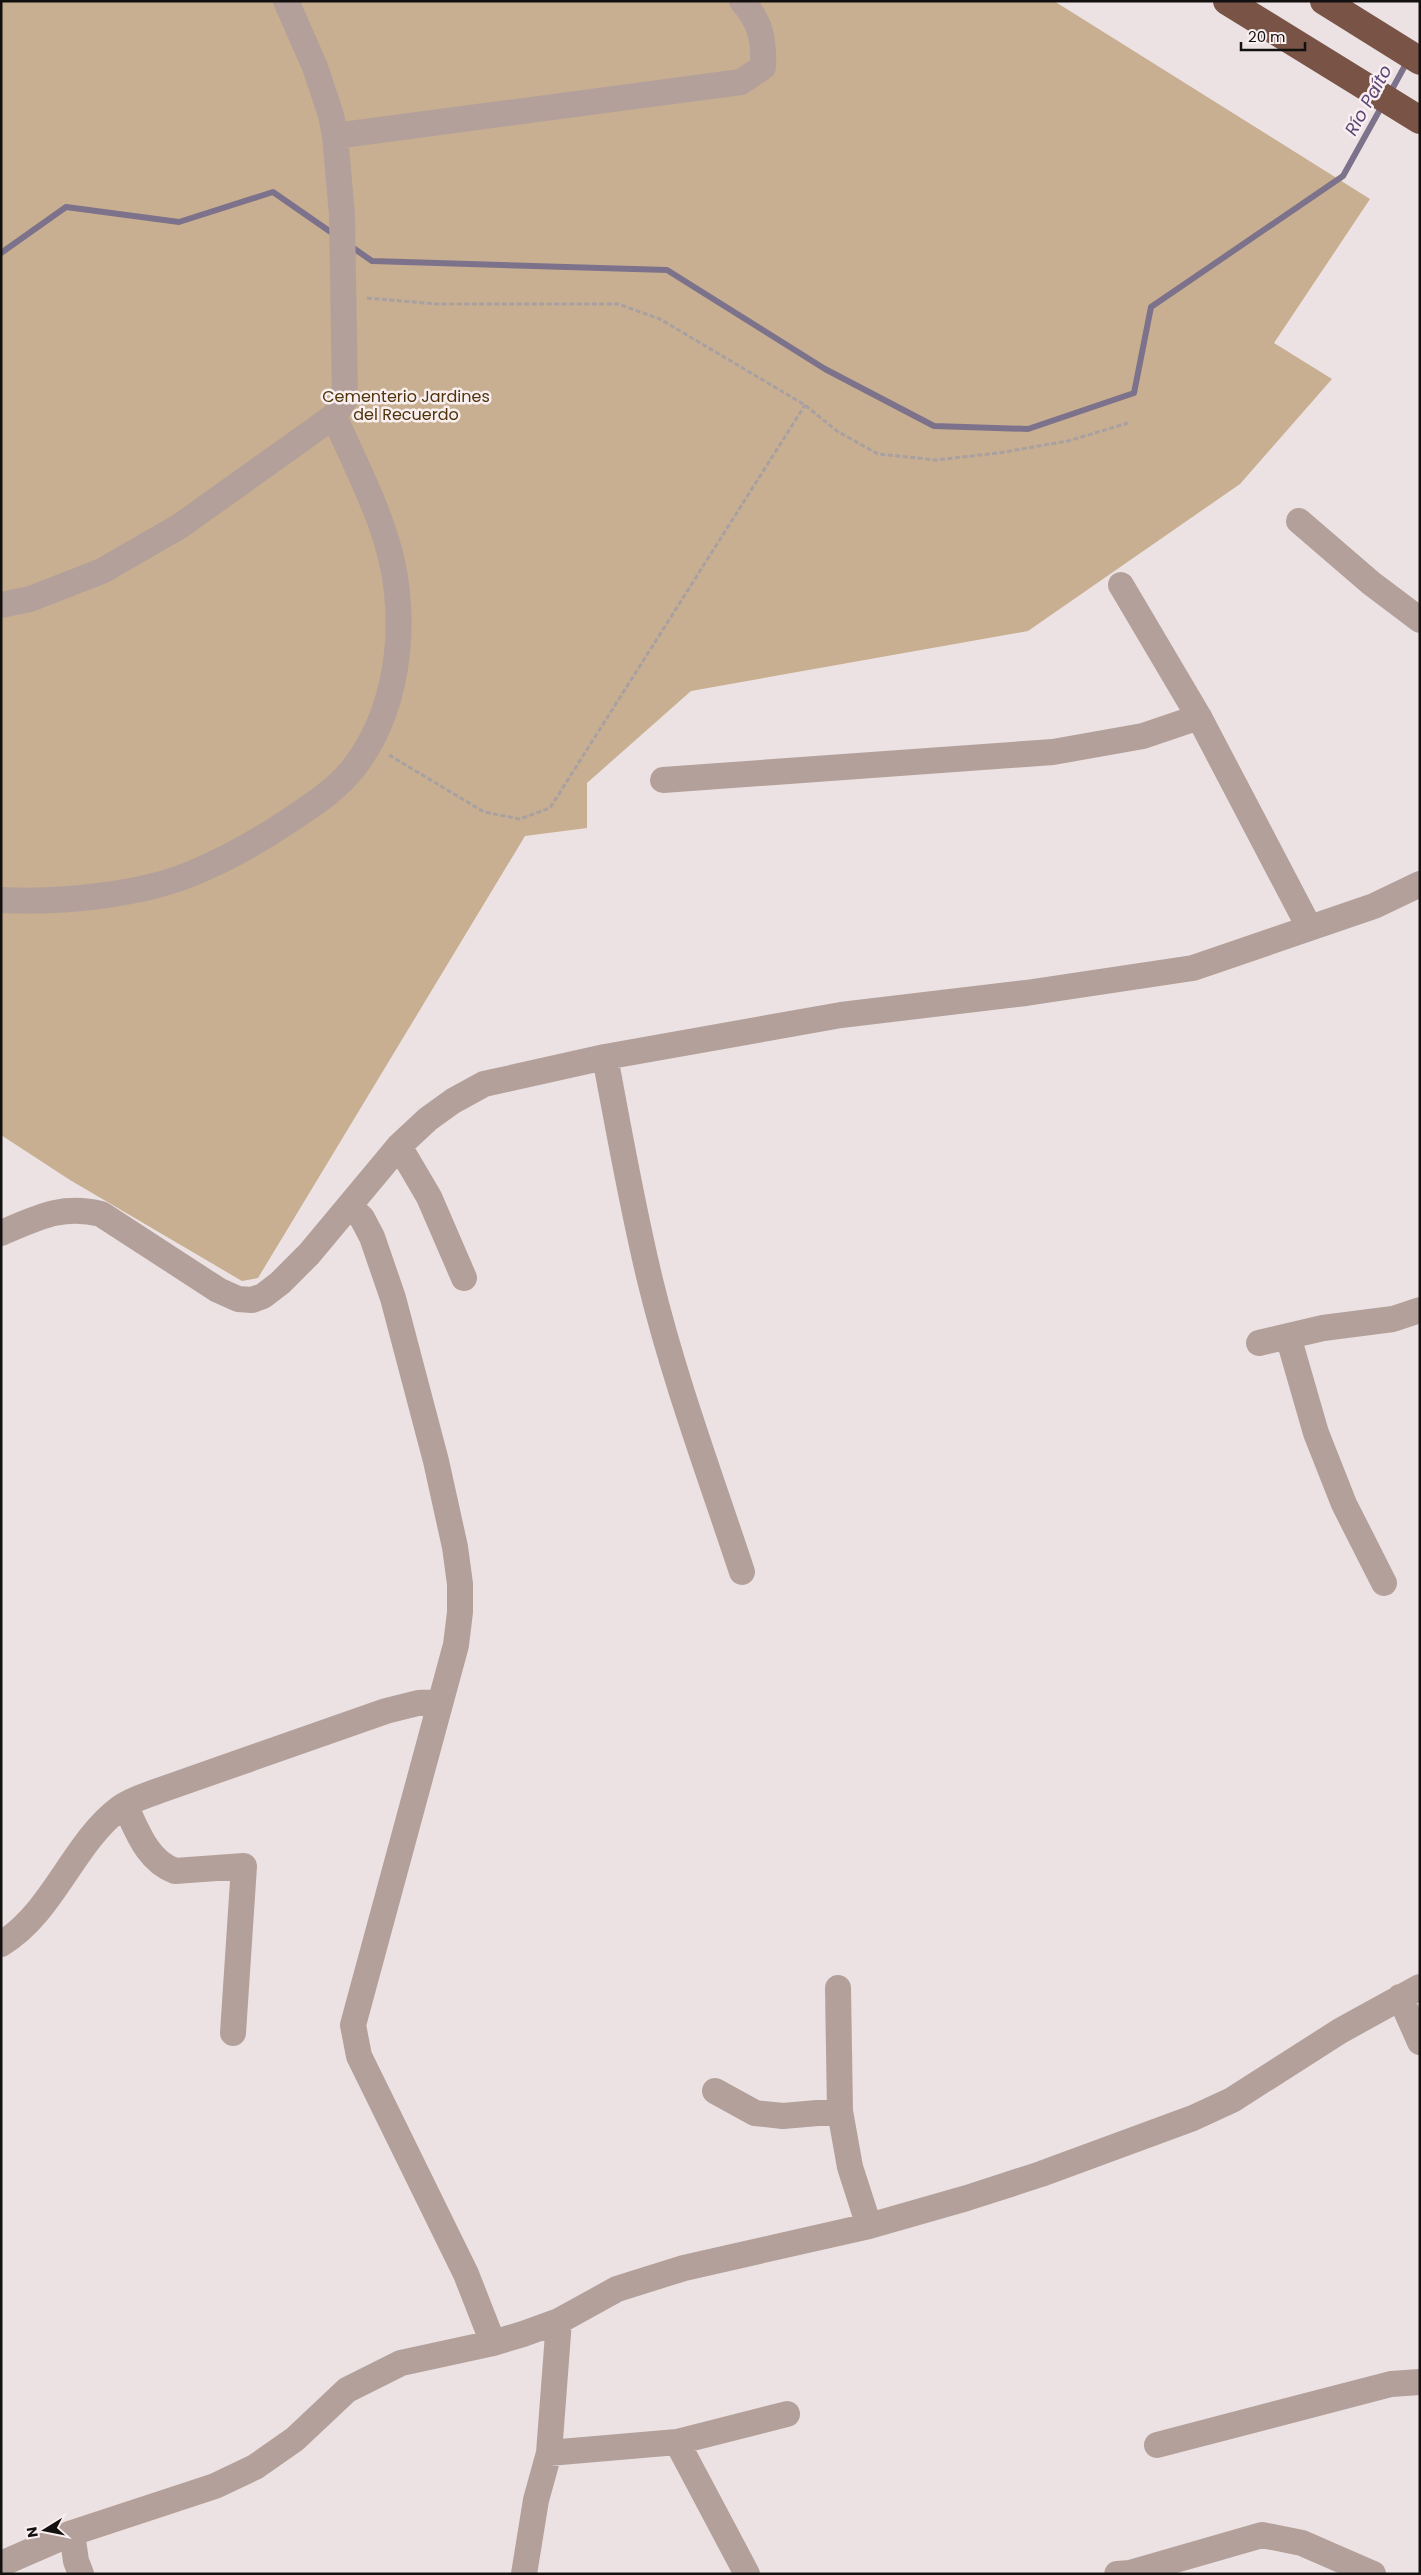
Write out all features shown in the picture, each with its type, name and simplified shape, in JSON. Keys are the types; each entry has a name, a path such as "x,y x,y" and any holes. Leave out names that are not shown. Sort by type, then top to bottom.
{"highway":[{"path":"1227,1 1409,113"},
{"path":"1324,1 1409,54"}],"street":[{"path":"1,605 30,599 102,571 180,526 334,416 345,399 342,215 335,136 331,115 315,67 286,1"},
{"path":"335,136 741,82 763,67 764,41 752,12 742,1"},
{"path":"1,900 31,902 150,888 199,871 249,846 320,800 355,767 380,724 394,682 399,633 397,593 392,560 376,512 334,416"},
{"path":"1299,521 1371,583 1420,620"},
{"path":"1121,585 1199,717 1309,927"},
{"path":"663,780 1052,752 1143,736 1199,717"},
{"path":"1,1233 43,1215 62,1210 83,1210 101,1214 218,1290 238,1299 252,1300 263,1296 280,1283 309,1254 399,1146 428,1119 453,1101 484,1084 605,1057 841,1015 1026,993 1193,968 1374,906 1420,884"},
{"path":"605,1057 629,1185 650,1280 674,1364 742,1572"},
{"path":"399,1146 429,1197 464,1278"},
{"path":"349,1206 362,1218 372,1237 393,1298 412,1363 455,1547 460,1584 460,1612 456,1645 353,2025 359,2056 466,2274 493,2343"},
{"path":"1259,1343 1323,1328 1393,1319 1420,1310"},
{"path":"1288,1336 1316,1433 1344,1504 1384,1583"},
{"path":"1,1944 33,1917 106,1821 125,1805 158,1791 386,1711 418,1703 439,1702"},
{"path":"125,1805 149,1851 165,1867 175,1871 244,1866 233,2033"},
{"path":"838,1988 840,2111 850,2167 869,2226"},
{"path":"1,2564 72,2533 215,2486 255,2467 295,2438 347,2390 401,2364 493,2343 559,2320 617,2289 684,2268 869,2226 1041,2174 1193,2118 1232,2100 1410,1992 1420,2042"},
{"path":"715,2091 755,2113 783,2116 840,2111"},
{"path":"524,2574 536,2500 549,2453 559,2320"},
{"path":"1157,2445 1391,2384 1420,2382"},
{"path":"549,2453 677,2442 787,2414"},
{"path":"677,2442 747,2574"},
{"path":"72,2533 76,2561 82,2574"},
{"path":"1117,2574 1130,2574 1262,2535 1302,2543 1365,2572"}],"path":[{"path":"344,296 437,304 618,304 660,319 805,405 837,431 878,454 936,460 998,453 1068,441 1128,423"},
{"path":"369,743 484,812 520,819 550,808 805,405"}],"green space":[{"name":"Cementerio Jardines del Recuerdo","path":"1,1 1054,1 1370,199 1274,343 1332,379 1240,484 1028,631 691,691 587,783 587,828 525,836 258,1278 242,1281 70,1180 1,1135"}],"waterway":[{"name":"Río Paíto","path":"1390,93 1408,60"},
{"path":"349,245 372,261 667,270 825,369 934,426 1028,429 1134,393 1151,307 1343,176 1383,104"},
{"path":"1,253 66,207 179,222 273,192 335,235"}]}
